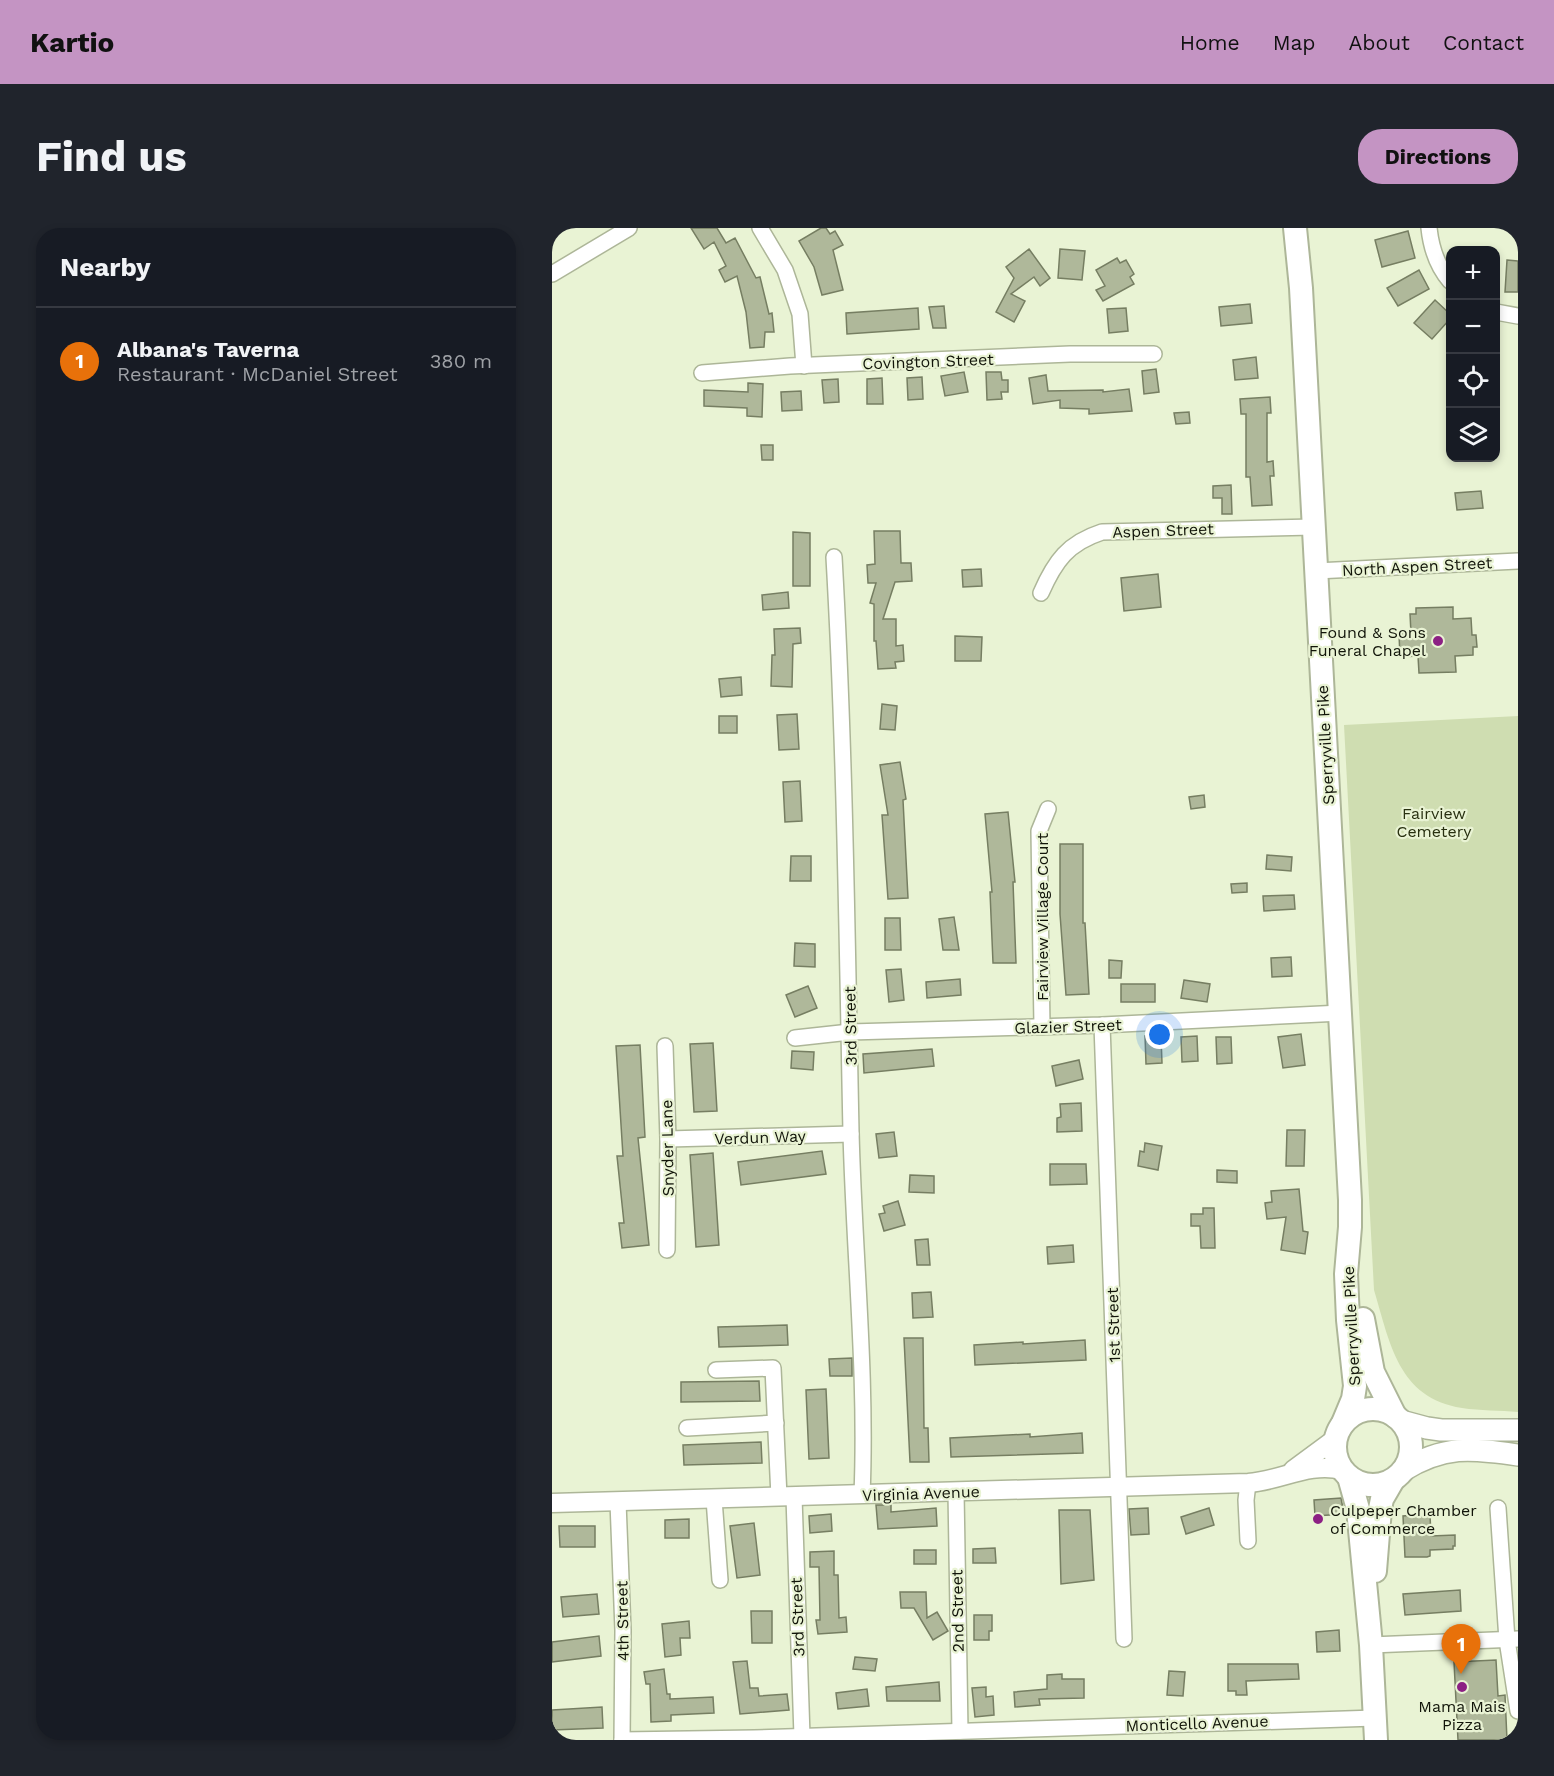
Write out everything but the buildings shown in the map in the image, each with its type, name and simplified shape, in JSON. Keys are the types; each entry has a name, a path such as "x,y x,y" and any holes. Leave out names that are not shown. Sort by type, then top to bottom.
{"main road":[{"name":"Sperryville Pike","path":"1295,228 1301,288 1341,1013 1350,1227 1369,1360 1376,1381 1398,1418"},
{"name":"Sperryville Pike","path":"1339,1431 1353,1399 1355,1386 1346,1274 1350,1227"},
{"path":"1376,1729 1359,1509 1346,1473 1336,1459 1339,1431 1352,1415 1362,1410 1374,1409 1441,1430 1518,1430"},
{"path":"1371,1645 1376,1532 1382,1499 1408,1462 1411,1452 1407,1430 1398,1418"},
{"path":"1346,1473 1358,1482 1369,1485 1381,1484 1426,1458 1453,1450 1486,1450 1518,1455"}],"street":[{"path":"552,274 629,228"},
{"path":"759,228 785,270 800,314 804,366"},
{"path":"1428,228 1431,243 1446,276"},
{"path":"1500,313 1518,315"},
{"name":"Covington Street","path":"702,373 1070,354 1154,354"},
{"name":"Aspen Street","path":"1041,593 1054,566 1064,554 1082,540 1102,532 1313,526"},
{"name":"3rd Street","path":"834,557 842,703 851,1134 864,1392 862,1495"},
{"name":"North Aspen Street","path":"1316,571 1518,561"},
{"name":"Fairview Village Court","path":"1042,1027 1039,831 1048,809"},
{"name":"Glazier Street","path":"795,1038 850,1032 1102,1025 1341,1013"},
{"name":"1st Street","path":"1102,1025 1123,1632"},
{"name":"Snyder Lane","path":"665,1046 668,1139 667,1250"},
{"name":"Verdun Way","path":"668,1139 851,1134"},
{"name":"3rd Street","path":"716,1370 773,1368 776,1423 786,1497 802,1736"},
{"path":"687,1428 776,1423"},
{"name":"Virginia Avenue","path":"1289,1473 1339,1431"},
{"name":"Virginia Avenue","path":"552,1503 1248,1483 1264,1482 1289,1473 1327,1466 1346,1473"},
{"path":"1248,1483 1245,1500 1248,1541"},
{"name":"2nd Street","path":"956,1492 960,1731"},
{"path":"714,1499 720,1580"},
{"name":"4th Street","path":"618,1502 623,1630 622,1740"},
{"path":"1498,1508 1518,1711"},
{"path":"1371,1645 1512,1639"},
{"name":"Monticello Avenue","path":"622,1740 932,1736 960,1731 1145,1732 1376,1729"}],"green space":[{"name":"Fairview Cemetery","path":"1518,716 1518,1412 1462,1408 1440,1402 1424,1393 1410,1380 1400,1365 1392,1348 1374,1290 1344,725"}],"place":[{"name":"Found & Sons Funeral Chapel","path":"1438,641"},
{"name":"Culpeper Chamber of Commerce","path":"1318,1519"},
{"name":"Albana's Taverna","path":"1461,1674"},
{"name":"Mama Mais Pizza","path":"1462,1687"}]}
